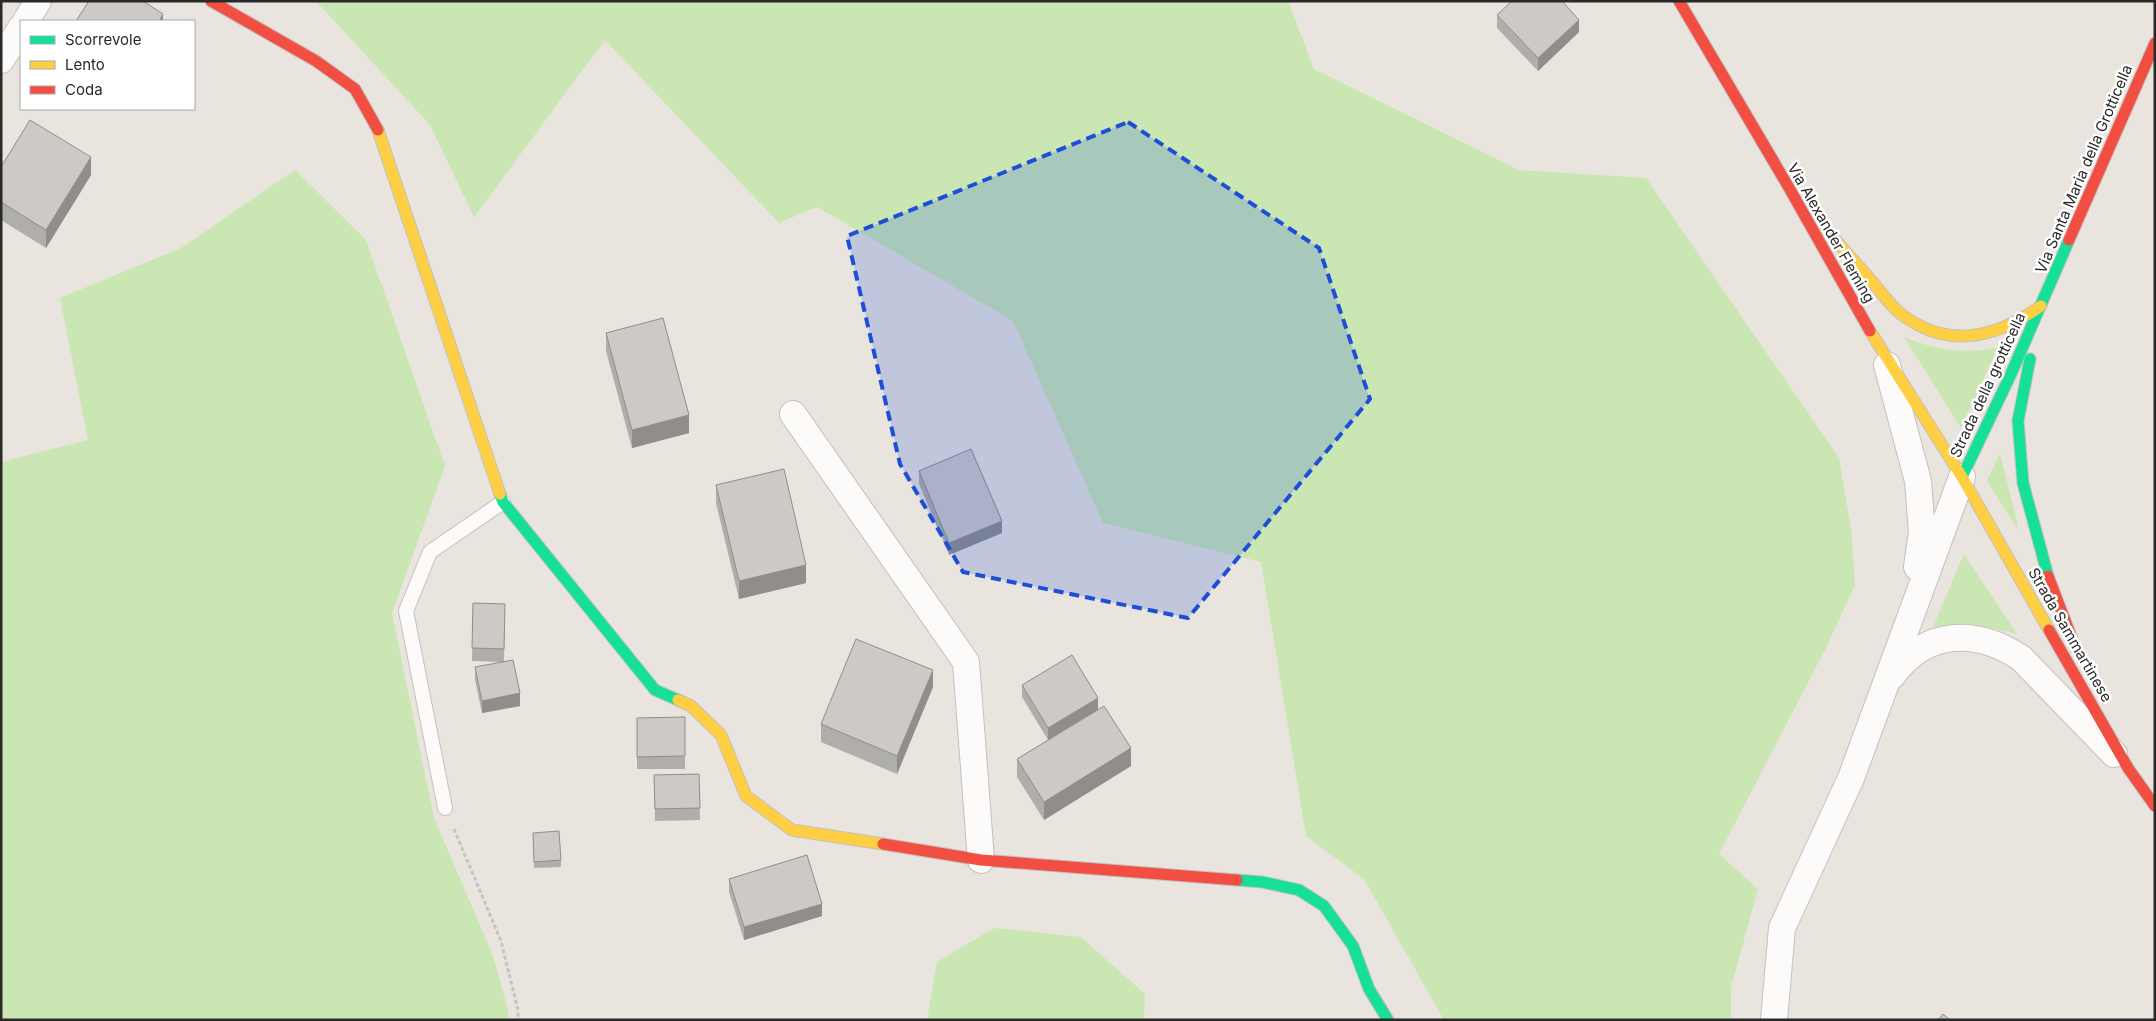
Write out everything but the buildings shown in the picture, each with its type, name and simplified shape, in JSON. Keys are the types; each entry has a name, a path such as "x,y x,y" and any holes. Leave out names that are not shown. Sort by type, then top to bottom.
{"street":[{"path":"27,20 38,1"},
{"path":"211,1 316,61 355,90 377,126 503,502 655,690 691,706 721,735 746,796 792,830 981,860 1262,882 1299,890 1324,906 1353,946 1369,989 1388,1020"},
{"name":"Via Alexander Fleming","path":"1679,1 1788,186 1884,358 1962,477"},
{"path":"1,60 20,30"},
{"name":"Via Santa Maria della Grotticella","path":"2041,306 2155,44"},
{"path":"1788,186 1900,313 1915,324 1934,332 1970,337 1990,334 2009,328 2041,306"},
{"path":"2041,306 2018,421 2023,483 2043,562 2104,725"},
{"name":"Strada della grotticella","path":"1962,477 2041,306"},
{"path":"1884,358 1918,481 1922,532 1910,616"},
{"path":"794,414 966,662 981,860"},
{"path":"1774,1020 1782,928 1851,778 1962,477"},
{"name":"Strada Sammartinese","path":"1962,477 2128,768 2155,806"},
{"path":"1882,692 1903,662 1916,651 1932,643 1966,637 1985,640 2005,647 2021,658 2128,768"}],"lane":[{"path":"445,808 406,611 430,552 503,502"}],"path":[{"path":"445,808 501,940 518,1010 518,1020"}],"highlighted area":[{"path":"1128,122 1319,248 1370,399 1188,618 963,572 900,464 847,236"}],"green space":[{"path":"316,1 1288,1 1314,69 1519,170 1646,178 1839,458 1851,529 1855,585 1827,646 1719,854 1758,889 1731,987 1731,1020 1444,1020 1364,879 1306,836 1261,562 1103,523 1013,321 817,207 779,223 605,40 474,217 430,125"},
{"path":"295,170 366,240 445,466 392,613 434,818 492,953 508,1009 508,1020 1,1020 1,462 88,440 60,298 181,248"},
{"path":"1904,337 1950,350 1973,351 1998,347 1961,428"},
{"path":"2000,453 2019,531 1987,481"},
{"path":"1964,554 2017,634 1973,624 1933,627"},
{"path":"994,928 1081,937 1145,994 1144,1020 927,1020 937,962"}],"traffic: fast":[{"path":"1962,477 2011,374 2069,240"},
{"path":"2030,359 2018,421 2023,483 2048,576"},
{"path":"500,494 503,502 655,690 678,700"},
{"path":"1237,880 1262,882 1299,890 1324,906 1353,946 1369,989 1388,1020"}],"traffic: slow":[{"path":"378,130 500,494"},
{"path":"1825,228 1897,311 1919,325 1936,332 1954,336 1972,336 1989,332 2007,326 2041,306"},
{"path":"1870,331 1962,477 2049,630"},
{"path":"678,700 691,706 721,735 746,796 792,830 883,844"}],"traffic: jam":[{"path":"211,1 316,61 355,89 378,130"},
{"path":"1679,1 1788,186 1870,331"},
{"path":"2069,240 2155,43"},
{"path":"2048,576 2076,649"},
{"path":"2049,630 2128,768 2155,806"},
{"path":"883,844 981,860 1237,880"}]}
